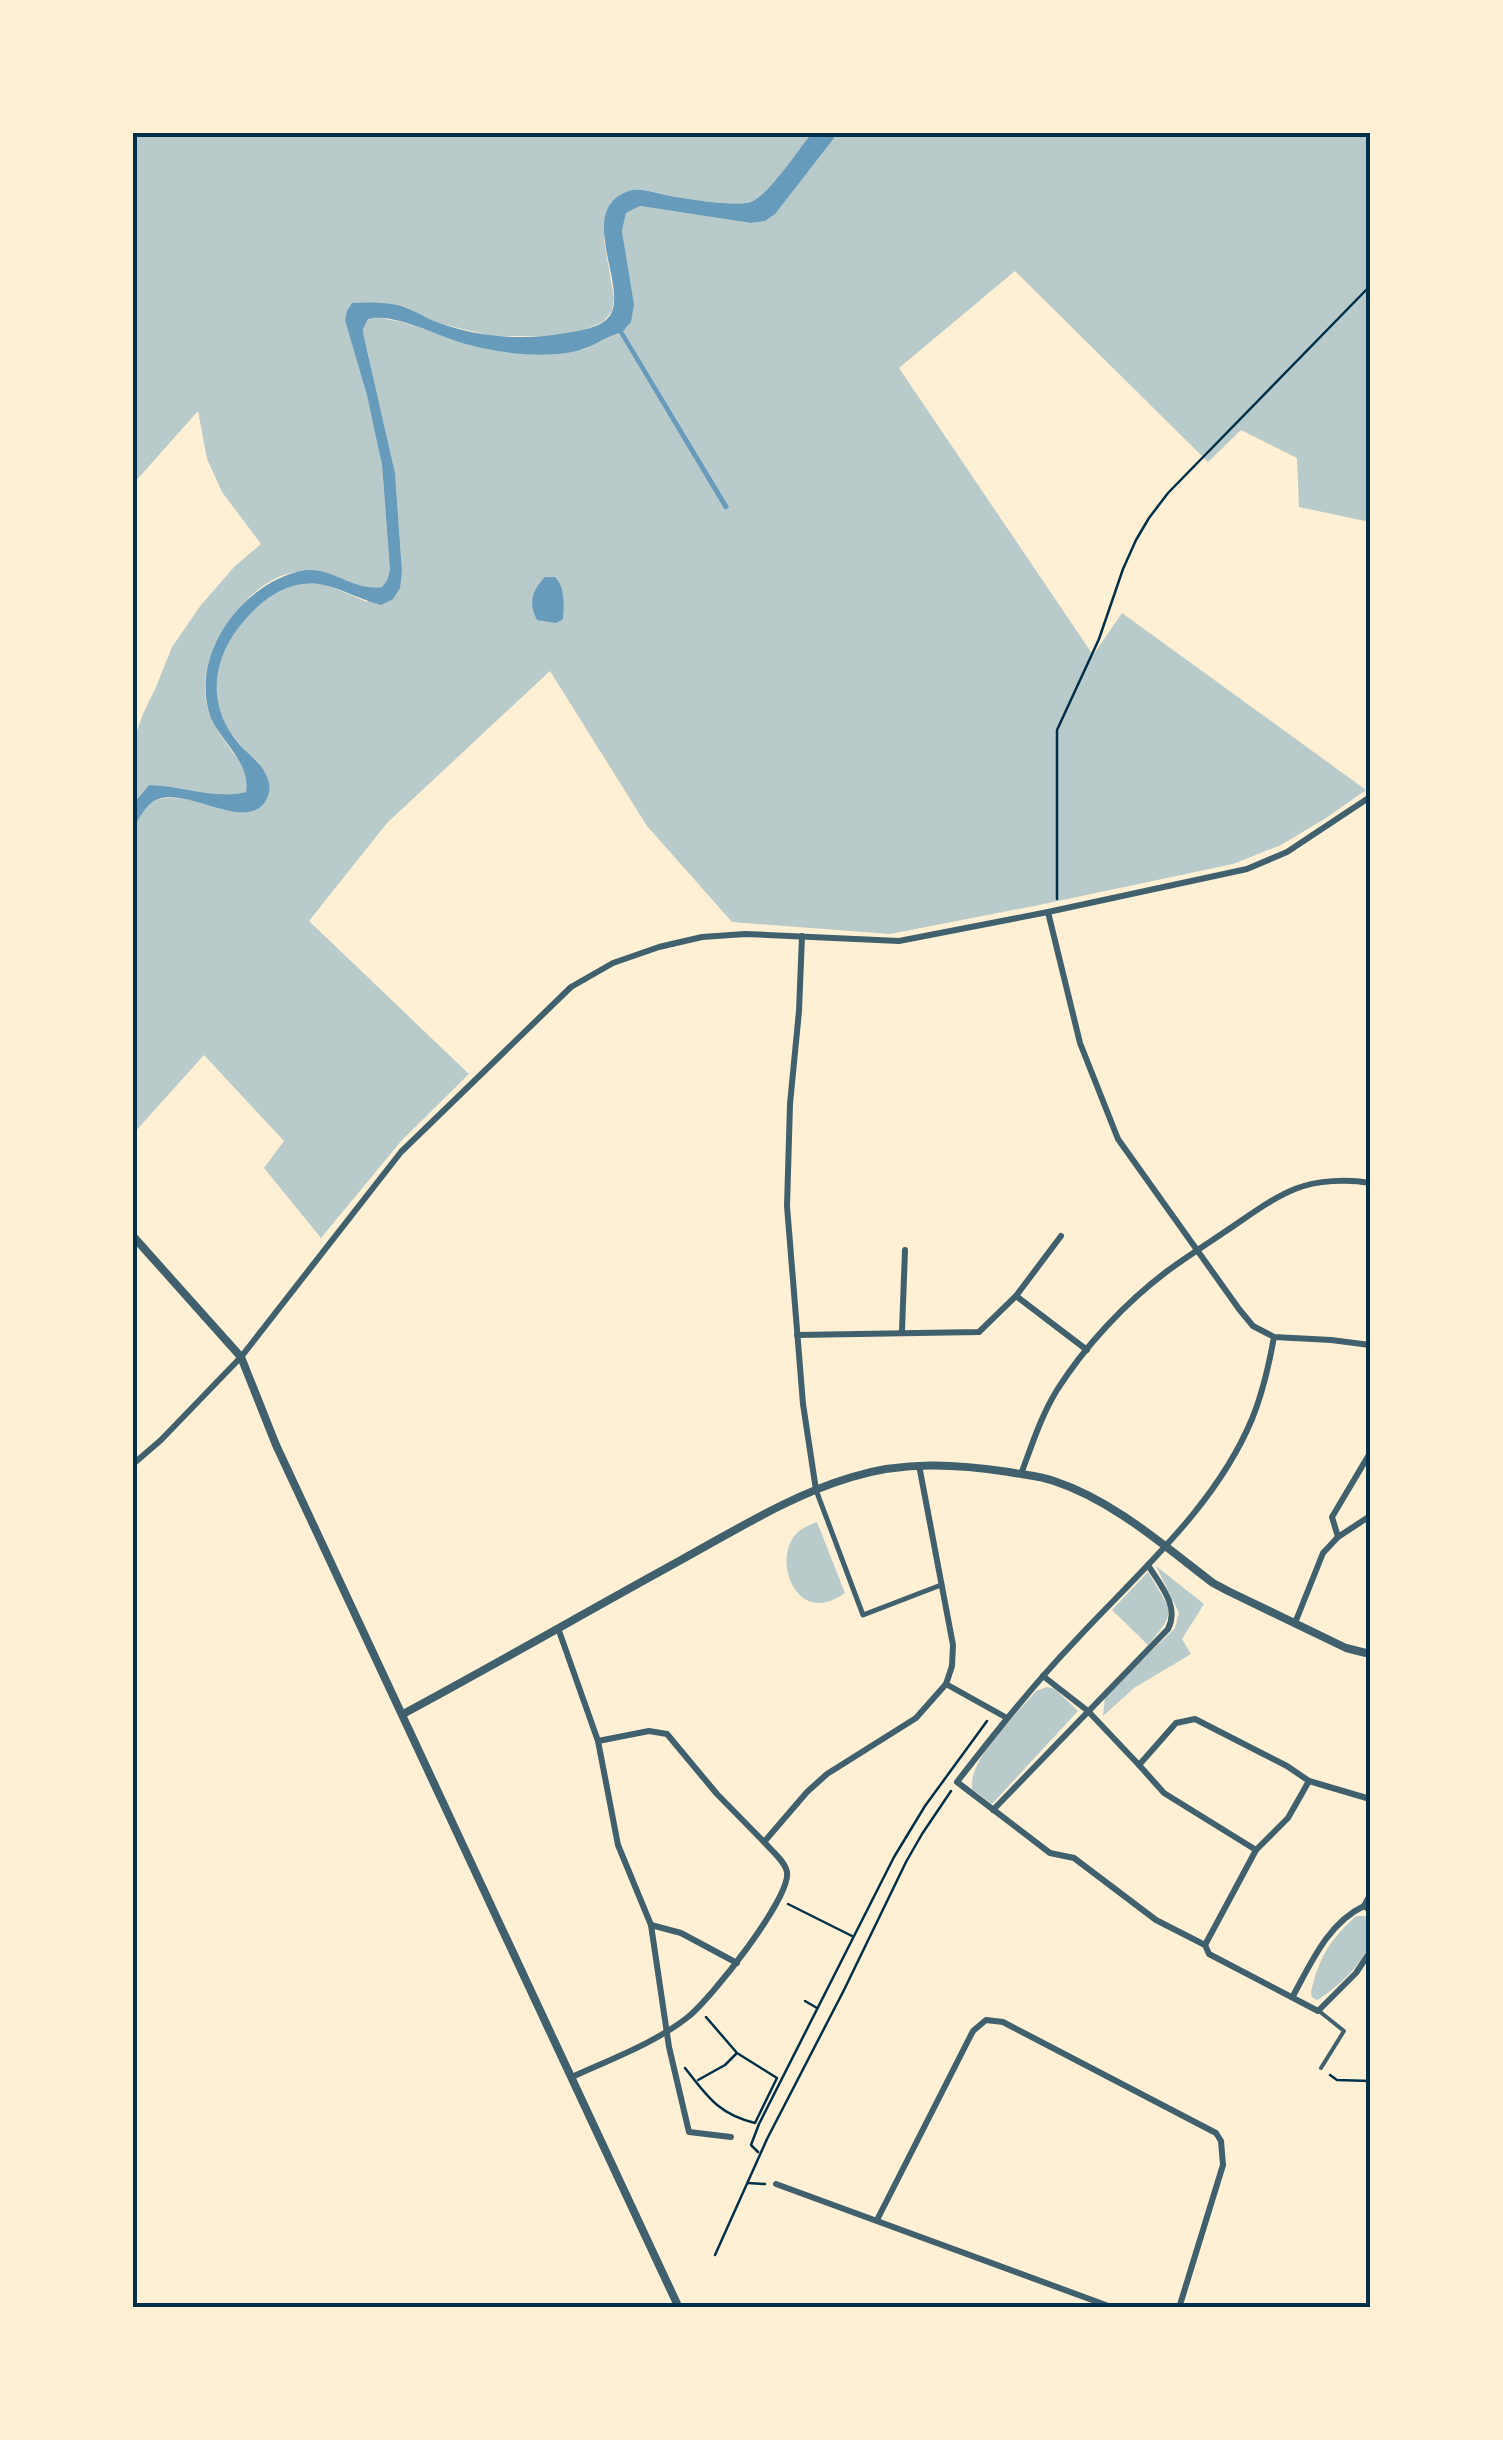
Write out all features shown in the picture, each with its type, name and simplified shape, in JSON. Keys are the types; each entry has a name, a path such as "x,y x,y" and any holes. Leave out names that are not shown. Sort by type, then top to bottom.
{"street":[{"path":"132,1465 241,1357 401,1152 571,987 613,962 702,937 746,934 899,941 1247,869 1287,852 1370,797"},
{"path":"1052,911 1080,1043 1118,1138 1196,1252 1253,1326 1274,1337 1370,1344"},
{"path":"802,936 787,1206 805,1421 816,1490 864,1615 941,1585"},
{"path":"1022,1474 1039,1424 1058,1390 1129,1304 1166,1272 1296,1188 1324,1182 1370,1183"},
{"path":"132,1235 241,1357 276,1445 679,2308"},
{"path":"797,1334 980,1332 1016,1296 1061,1236"},
{"path":"902,1331 906,1250"},
{"path":"1016,1296 1088,1350"},
{"path":"1206,1945 1156,1920 1074,1858 1050,1853 957,1782 1043,1676 1165,1547 1206,1496 1252,1420 1268,1372 1274,1337"},
{"path":"1338,1537 1332,1517 1370,1453"},
{"path":"402,1714 754,1520 816,1490 854,1476 920,1466 954,1464 1022,1474 1078,1490 1113,1508 1213,1582 1346,1648 1370,1654"},
{"path":"764,1842 827,1774 916,1718 946,1684 953,1646 920,1466"},
{"path":"1294,1624 1323,1554 1338,1537 1370,1516"},
{"path":"993,1810 1168,1630 1173,1613 1148,1565"},
{"path":"558,1628 598,1740 618,1845 651,1925 666,2032 689,2132 731,2137"},
{"path":"1043,1676 1088,1711 1164,1792 1256,1850"},
{"path":"946,1684 1007,1718"},
{"path":"1138,1764 1176,1724 1195,1719 1288,1766 1309,1781 1370,1799"},
{"path":"572,2078 666,2032 699,2007 736,1963 778,1899 787,1878 780,1859 717,1794 667,1734 649,1731 598,1740"},
{"path":"1309,1781 1288,1818 1256,1850 1206,1945 1208,1954 1318,2010 1356,1973 1370,1952"},
{"path":"1292,1996 1320,1948 1346,1915 1367,1908 1370,1895"},
{"path":"651,1925 681,1933 736,1963"},
{"path":"877,2220 973,2030 986,2020 1003,2022 1216,2133 1222,2141 1222,2165 1179,2308"},
{"path":"776,2184 1114,2308"}],"lane":[{"path":"1318,2010 1344,2031 1321,2068"}],"path":[{"path":"1052,911 1057,730 1099,639 1136,540 1168,494 1370,286"},
{"path":"760,2154 751,2144 758,2124 894,1857 925,1806 994,1711"},
{"path":"715,2255 760,2154 906,1862 957,1782"},
{"path":"778,1899 854,1937"},
{"path":"805,2001 818,2008"},
{"path":"669,2047 713,2104 755,2123 777,2078 737,2053 699,2007"},
{"path":"696,2082 725,2066 737,2053"},
{"path":"1321,2068 1336,2080 1370,2082"},
{"path":"746,2183 776,2184"}],"shaded area":[{"path":"133,133 812,133 756,200 719,203 646,190 607,213 604,240 614,298 612,311 603,322 581,331 554,336 493,336 437,323 405,307 352,303 382,466 390,570 387,580 382,587 372,589 296,572 278,577 245,601 231,618 211,657 205,694 218,731 245,769 246,792 222,794 149,785 133,804 132,745 172,647 201,605 235,566 261,544 222,492 207,459 198,411 133,484"},
{"path":"838,133 1370,133 1370,522 1299,507 1297,458 1241,430 1208,462 1015,271 899,368 1093,655 1122,613 1366,790 1281,845 1233,864 1039,905 890,934 732,922 647,826 550,671 387,823 309,921 469,1074 402,1140 321,1238 264,1168 284,1141 204,1055 133,1134 133,829 148,806 160,799 185,799 251,812 258,762 223,721 216,687 217,666 224,648 251,612 275,594 309,583 367,602 402,571 395,474 364,337 367,319 402,322 489,350 582,350 622,331 634,304 622,231 626,213 640,206 751,223 765,221"},
{"path":"817,1522 845,1593 816,1603 795,1590 787,1564 793,1538"},
{"path":"1156,1566 1204,1604 1182,1639 1191,1654 1134,1688 1103,1716 1105,1696 1175,1628 1179,1613"},
{"path":"1148,1572 1166,1603 1168,1616 1148,1645 1112,1610"},
{"path":"1055,1689 1078,1711 992,1804 972,1789 978,1764 995,1737 1036,1691"},
{"path":"1356,1916 1370,1919 1366,1952 1348,1976 1317,2000 1311,1992 1322,1959 1332,1941"}],"water":[{"path":"812,133 838,133 775,214 765,221 751,223 640,206 626,213 622,231 634,304 631,322 623,331 729,507 725,510 619,333 570,352 524,354 466,344 390,319 368,319 364,337 395,473 400,588 393,599 381,605 310,583 286,588 255,609 229,641 217,686 222,717 266,775 269,789 265,802 255,810 242,812 162,798 147,806 133,829 133,804 149,785 222,794 246,792 240,762 211,718 206,695 207,671 214,648 240,607 258,591 301,571 322,572 371,588 382,587 387,580 390,570 382,465 345,320 352,303 398,305 454,328 502,336 534,337 594,327 608,318 614,306 604,234 605,217 612,202 637,190 714,202 753,201 776,180"},
{"path":"545,577 555,577 562,591 563,619 556,623 537,620 533,608 534,592"}]}
